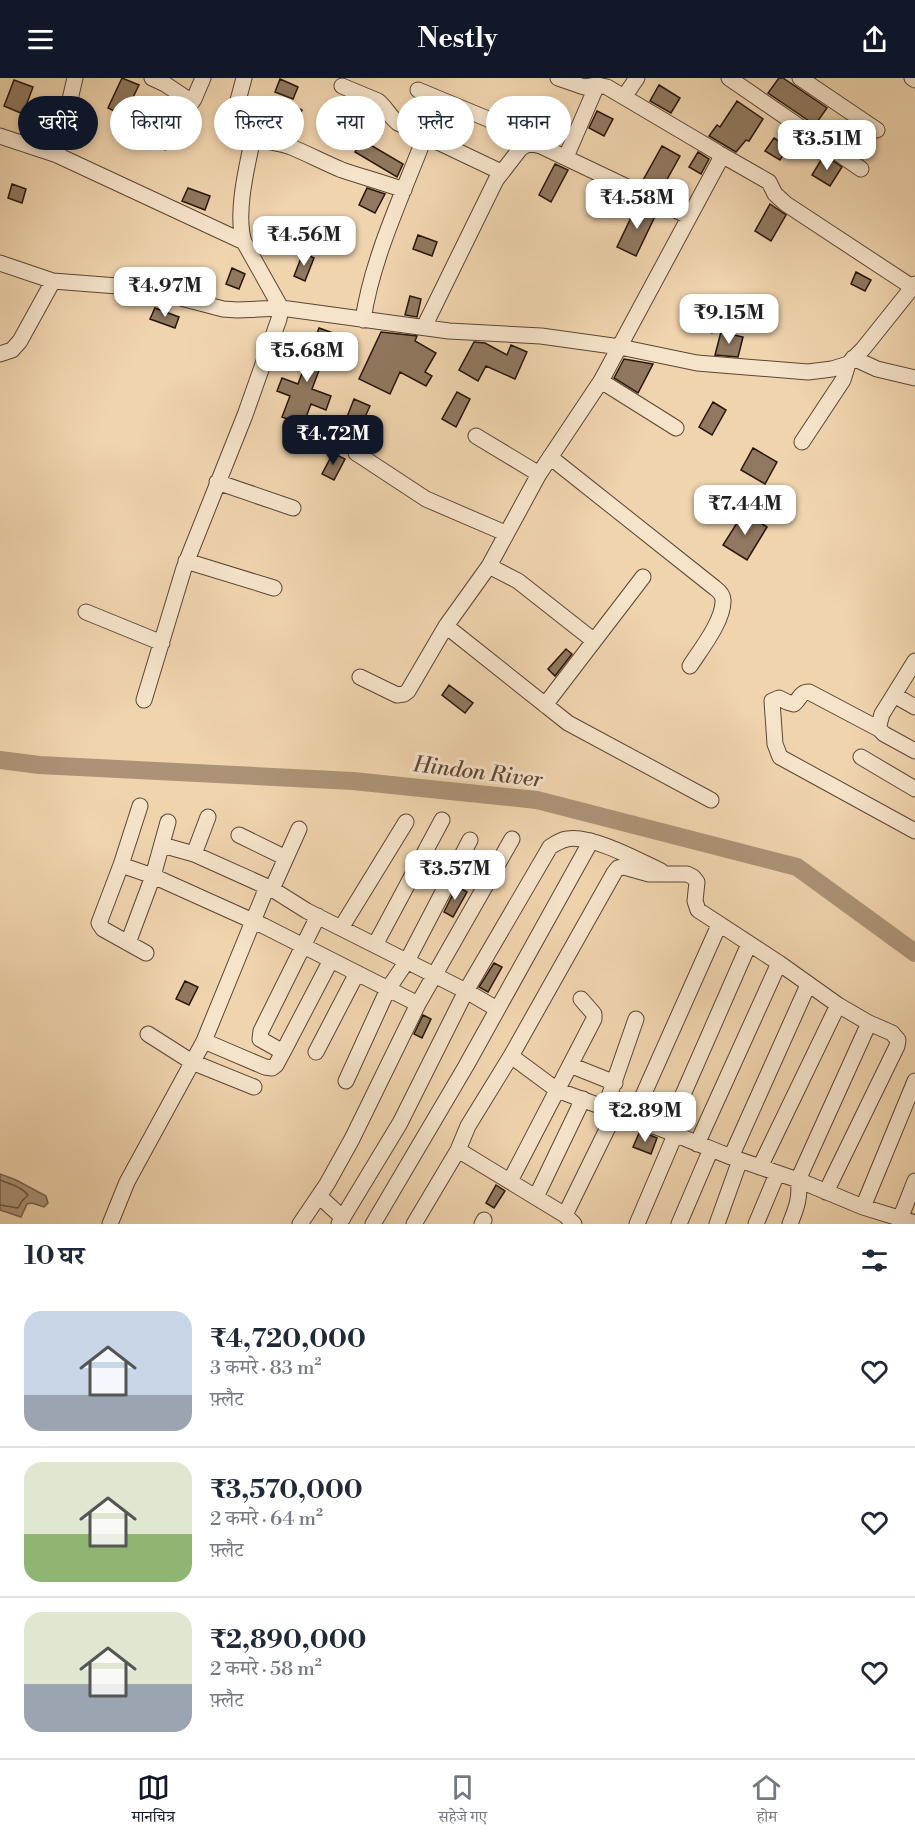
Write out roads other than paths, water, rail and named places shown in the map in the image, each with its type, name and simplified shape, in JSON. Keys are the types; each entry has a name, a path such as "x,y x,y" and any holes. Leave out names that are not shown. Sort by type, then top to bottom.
{"street":[{"path":"57,155 75,78"},
{"path":"152,78 183,96"},
{"path":"195,96 203,78"},
{"path":"239,96 244,78"},
{"path":"0,264 53,281 143,288 223,309 281,308 449,331 541,336 620,347 698,363 808,372 832,369 851,361 914,285 786,204 779,199 765,179 607,87 597,85 584,87 558,78"},
{"path":"624,98 637,78"},
{"path":"729,78 861,170"},
{"path":"800,78 877,130"},
{"path":"566,157 597,85"},
{"path":"342,86 383,104 391,118 397,121"},
{"path":"418,90 486,118"},
{"path":"0,136 57,155 243,242"},
{"path":"144,700 186,561 245,415 279,319 281,308 243,242 241,220 245,174 251,150"},
{"path":"296,150 343,170 404,190"},
{"path":"363,320 366,297 375,265 420,150"},
{"path":"455,150 501,172"},
{"path":"424,327 501,172 519,150"},
{"path":"549,150 688,216"},
{"path":"360,676 397,695 408,691 446,626 489,566 539,474 601,381 718,164 720,154"},
{"path":"0,354 12,350 20,341 53,281"},
{"path":"851,361 915,378"},
{"path":"802,442 843,380 851,361"},
{"path":"601,381 676,428"},
{"path":"476,436 539,474"},
{"path":"356,453 426,499 505,533"},
{"path":"550,457 721,594 723,601 716,624 690,666"},
{"path":"218,482 293,508"},
{"path":"186,561 274,588"},
{"path":"489,566 518,581 593,640"},
{"path":"545,705 643,577"},
{"path":"86,612 162,643"},
{"path":"446,626 568,723 711,800"},
{"path":"879,729 879,721 914,664"},
{"path":"915,751 809,692 804,692 794,704 779,698 772,701 775,744 780,757 915,831"},
{"path":"894,695 915,707"},
{"path":"861,758 915,789"},
{"path":"140,806 99,923 103,929 146,953"},
{"path":"194,854 208,817"},
{"path":"375,945 442,820"},
{"path":"128,943 153,876 168,822"},
{"path":"341,928 406,822"},
{"path":"110,1224 127,1182 204,1041 253,921 299,829"},
{"path":"239,835 286,858"},
{"path":"300,1224 319,1197 352,1139 418,1004 512,839"},
{"path":"319,1197 341,1221 400,1123 466,991 550,847 566,839 591,841 629,855 666,874"},
{"path":"346,1081 388,989 407,961 470,840"},
{"path":"373,1224 466,1065 591,841"},
{"path":"162,845 194,854 270,888 318,916 466,991 496,1009"},
{"path":"121,865 153,876 253,921 418,1004"},
{"path":"414,1224 459,1150 468,1126 511,1056 614,873 618,868 624,867 642,873 687,874 693,877 697,882 695,901 698,910 838,1005 892,1033 898,1040 826,1192"},
{"path":"283,1052 263,1042 260,1036 318,916"},
{"path":"633,1118 719,925"},
{"path":"637,1224 671,1133 750,944"},
{"path":"204,1041 272,1068 276,1065 332,960"},
{"path":"679,1224 704,1147 779,963"},
{"path":"316,1052 357,974"},
{"path":"717,1224 735,1158 808,985"},
{"path":"510,1181 595,1016 581,999"},
{"path":"760,1167 838,1005"},
{"path":"459,1150 570,1220 611,1110 615,1083 636,1019"},
{"path":"790,1224 799,1201 798,1180 869,1023"},
{"path":"148,1034 192,1062 254,1087"},
{"path":"511,1056 558,1090 704,1147 798,1180 863,1207 915,1223"},
{"path":"570,1065 615,1083"},
{"path":"863,1207 915,1081"},
{"path":"536,1197 583,1099"},
{"path":"756,1224 777,1174"},
{"path":"900,1220 915,1181"}],"water":[{"path":"0,1174 46,1196 48,1203 44,1207 32,1203 27,1204 21,1217 0,1210"}],"waterway":[{"name":"Hindon River","path":"0,760 39,765 353,781 537,800 797,867 915,953"}]}
